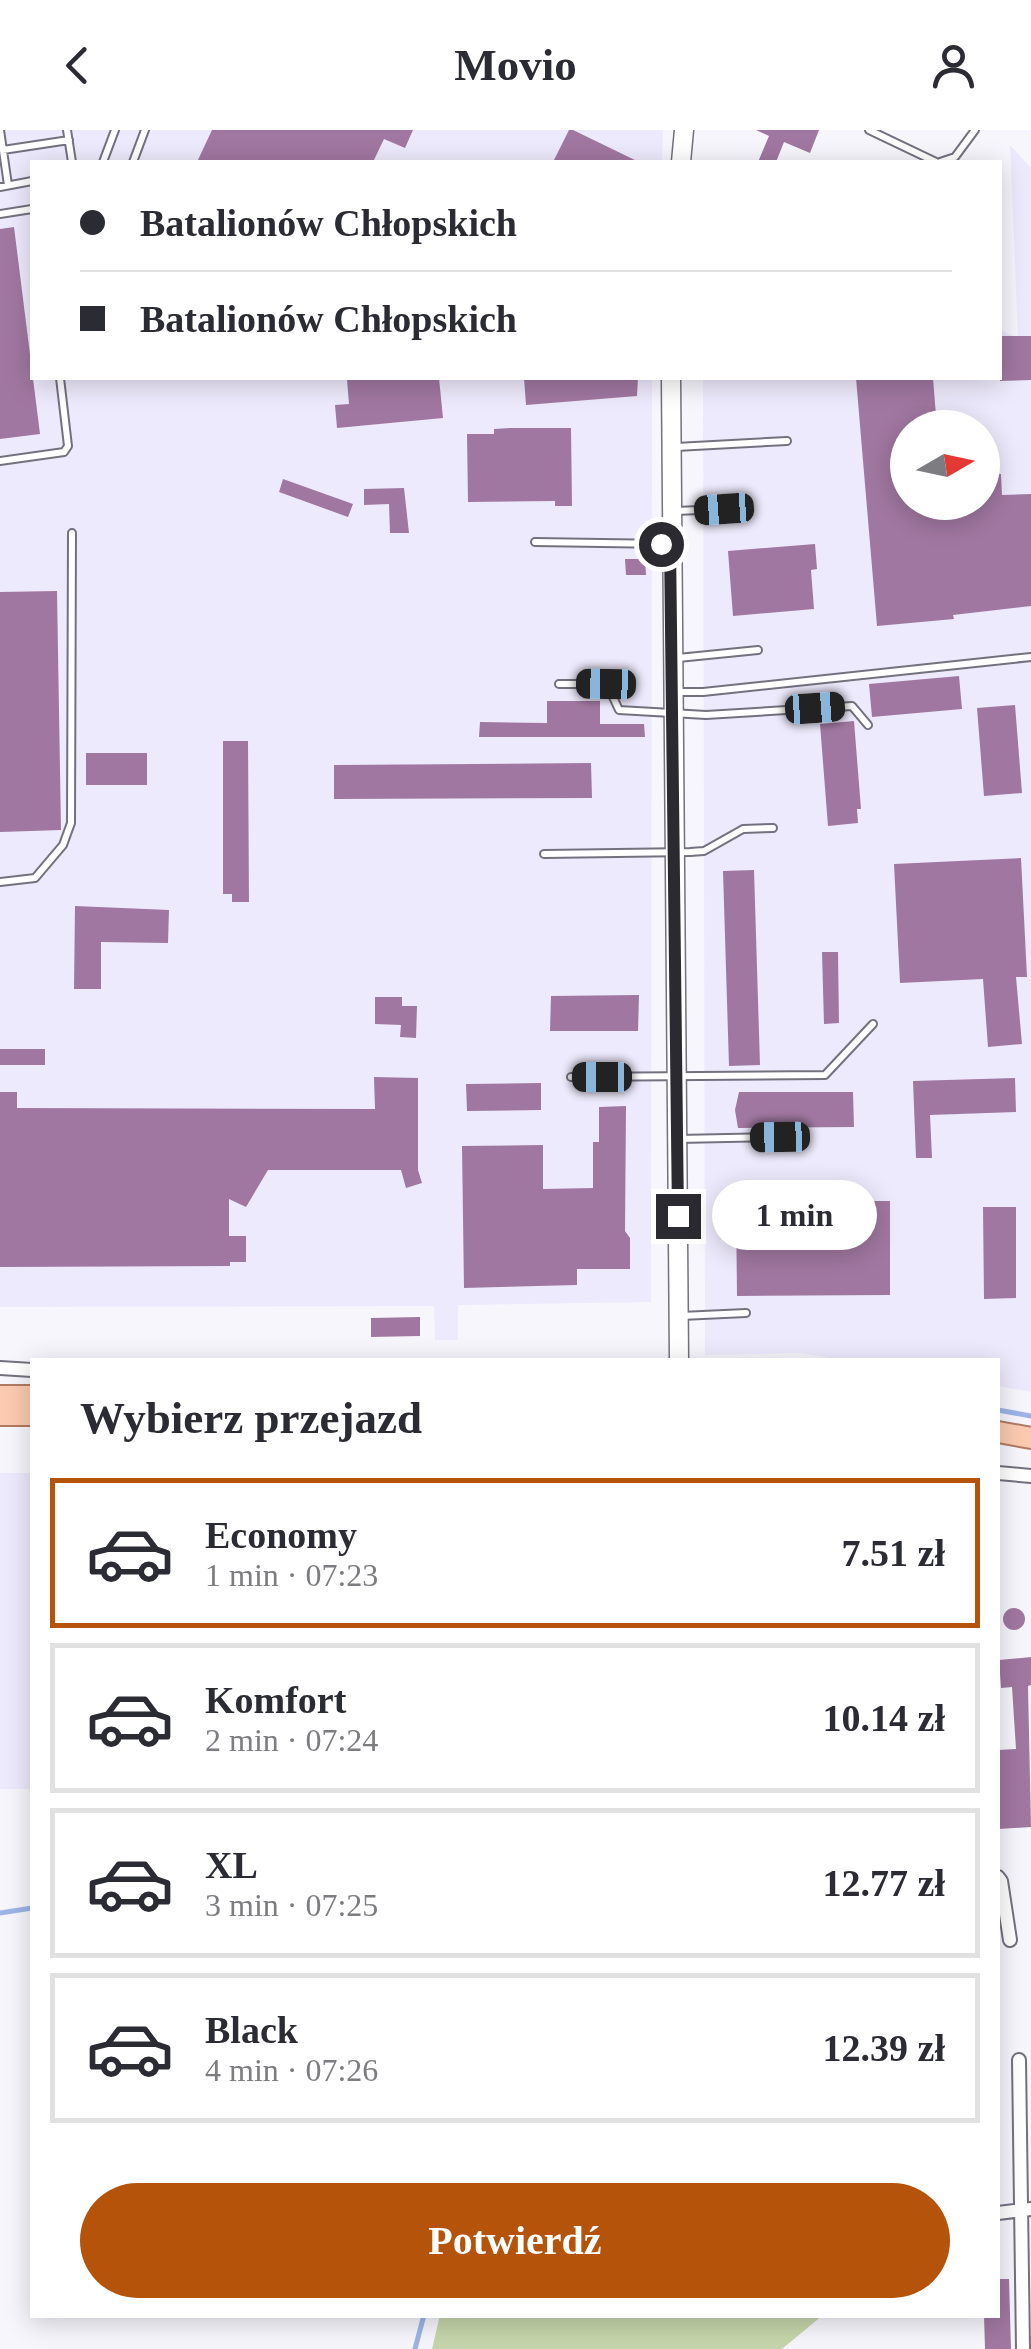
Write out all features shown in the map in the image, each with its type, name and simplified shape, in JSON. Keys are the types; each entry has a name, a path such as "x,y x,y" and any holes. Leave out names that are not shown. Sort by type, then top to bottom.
{"main road":[{"path":"0,1396 30,1396"},
{"path":"0,1415 30,1415"},
{"path":"1000,1432 1031,1438"}],"street":[{"path":"682,160 684,130"},
{"path":"671,380 680,1358"},
{"path":"0,1368 30,1370"},
{"path":"1000,1473 1031,1476"},
{"path":"1000,1880 1010,1940"},
{"path":"1019,2060 1025,2210 1023,2349"},
{"path":"1000,2212 1025,2210"}],"lane":[{"path":"0,130 4,186 30,182"},
{"path":"67,130 72,160"},
{"path":"104,160 116,130"},
{"path":"134,160 144,130"},
{"path":"869,130 934,160"},
{"path":"945,160 955,157 975,130"},
{"path":"3,150 69,140"},
{"path":"0,214 30,208"},
{"path":"0,461 64,452 68,446 60,380"},
{"path":"669,447 787,441"},
{"path":"670,512 746,508"},
{"path":"0,882 36,878 70,835 72,533"},
{"path":"534,542 670,544"},
{"path":"672,659 758,650"},
{"path":"672,692 1031,658"},
{"path":"559,684 606,684 619,710 706,716 852,706 868,725"},
{"path":"544,854 704,851 742,830 773,828"},
{"path":"570,1077 825,1075 873,1024"},
{"path":"677,1139 780,1137"},
{"path":"680,1316 746,1313"}],"shaded area":[{"path":"0,130 663,130 662,160 30,160 30,380 652,380 651,1302 458,1305 458,1340 435,1340 434,1306 0,1307"},
{"path":"1010,145 1031,168 1031,1392 1000,1386 1000,1358 705,1355 703,380 1002,380 1002,331 1018,338"},
{"path":"0,1473 30,1473 30,1789 0,1789"}],"green space":[{"path":"439,2318 819,2318 782,2349 432,2349"}],"building":[{"path":"212,130 413,130 405,148 384,139 374,160 198,160"},
{"path":"569,130 573,130 635,160 554,160"},
{"path":"756,130 819,130 810,153 784,142 777,160 759,160 769,136"},
{"path":"14,227 30,380 33,380 40,434 0,439 0,229"},
{"path":"1002,336 1031,336 1031,380 1000,381"},
{"path":"347,380 439,380 443,418 337,428 335,405 349,404"},
{"path":"524,380 638,380 637,396 526,405"},
{"path":"856,380 933,380 936,410 890,410 890,520 1000,520 1000,474 1002,495 1031,494 1031,606 953,615 954,619 877,626"},
{"path":"571,428 572,506 555,506 555,501 468,502 467,434 494,434 494,429"},
{"path":"283,479 353,504 348,517 279,492"},
{"path":"404,488 409,533 390,533 389,504 364,505 364,489"},
{"path":"815,544 817,569 811,570 814,609 733,616 728,551"},
{"path":"625,559 645,559 646,575 626,575"},
{"path":"57,591 61,830 0,832 0,592"},
{"path":"959,676 962,709 872,717 869,684"},
{"path":"547,701 600,701 600,724 644,724 645,737 479,737 480,722 547,723"},
{"path":"1015,705 1022,793 984,796 977,708"},
{"path":"854,721 861,809 857,809 858,823 828,826 820,724"},
{"path":"223,741 248,741 249,902 232,902 232,894 223,894"},
{"path":"86,753 147,753 147,785 86,785"},
{"path":"591,763 592,798 334,799 334,765"},
{"path":"1021,858 1027,977 1016,977 1022,1044 988,1047 983,979 900,983 894,864"},
{"path":"754,870 760,1065 729,1066 723,871"},
{"path":"75,906 169,910 168,943 101,942 101,989 74,989"},
{"path":"822,952 838,952 839,1023 824,1024"},
{"path":"639,995 638,1031 550,1031 551,996"},
{"path":"375,997 402,997 402,1006 417,1006 416,1038 400,1037 401,1025 375,1024"},
{"path":"0,1049 45,1049 45,1065 0,1065"},
{"path":"374,1077 418,1078 418,1170 422,1183 406,1188 401,1170 268,1170 246,1207 229,1199 229,1236 246,1236 246,1262 230,1262 230,1266 0,1267 0,1092 17,1092 17,1108 375,1109"},
{"path":"1015,1078 1016,1112 930,1115 932,1158 916,1158 913,1081"},
{"path":"541,1083 541,1110 467,1111 466,1084"},
{"path":"739,1092 853,1092 854,1127 738,1128 735,1110"},
{"path":"626,1106 625,1231 630,1238 630,1269 577,1269 577,1285 464,1288 462,1146 543,1145 543,1189 593,1188 593,1142 599,1142 599,1107"},
{"path":"736,1201 890,1201 890,1295 737,1296"},
{"path":"983,1207 1016,1207 1016,1298 984,1299"},
{"path":"420,1317 420,1336 371,1337 371,1318"},
{"path":"1010,1608 1018,1608 1025,1619 1018,1630 1010,1630 1003,1623 1003,1615"},
{"path":"1031,1657 1031,1827 1000,1829 1000,1750 1016,1749 1012,1687 1001,1688 1000,1660"},
{"path":"1000,2279 1009,2279 1011,2349 985,2349 984,2318 1000,2318"}],"waterway":[{"path":"1000,1410 1031,1416"},
{"path":"0,1913 30,1908"},
{"path":"415,2349 423,2318"}],"route":[{"path":"661,544 670,544 678,1216"}]}
